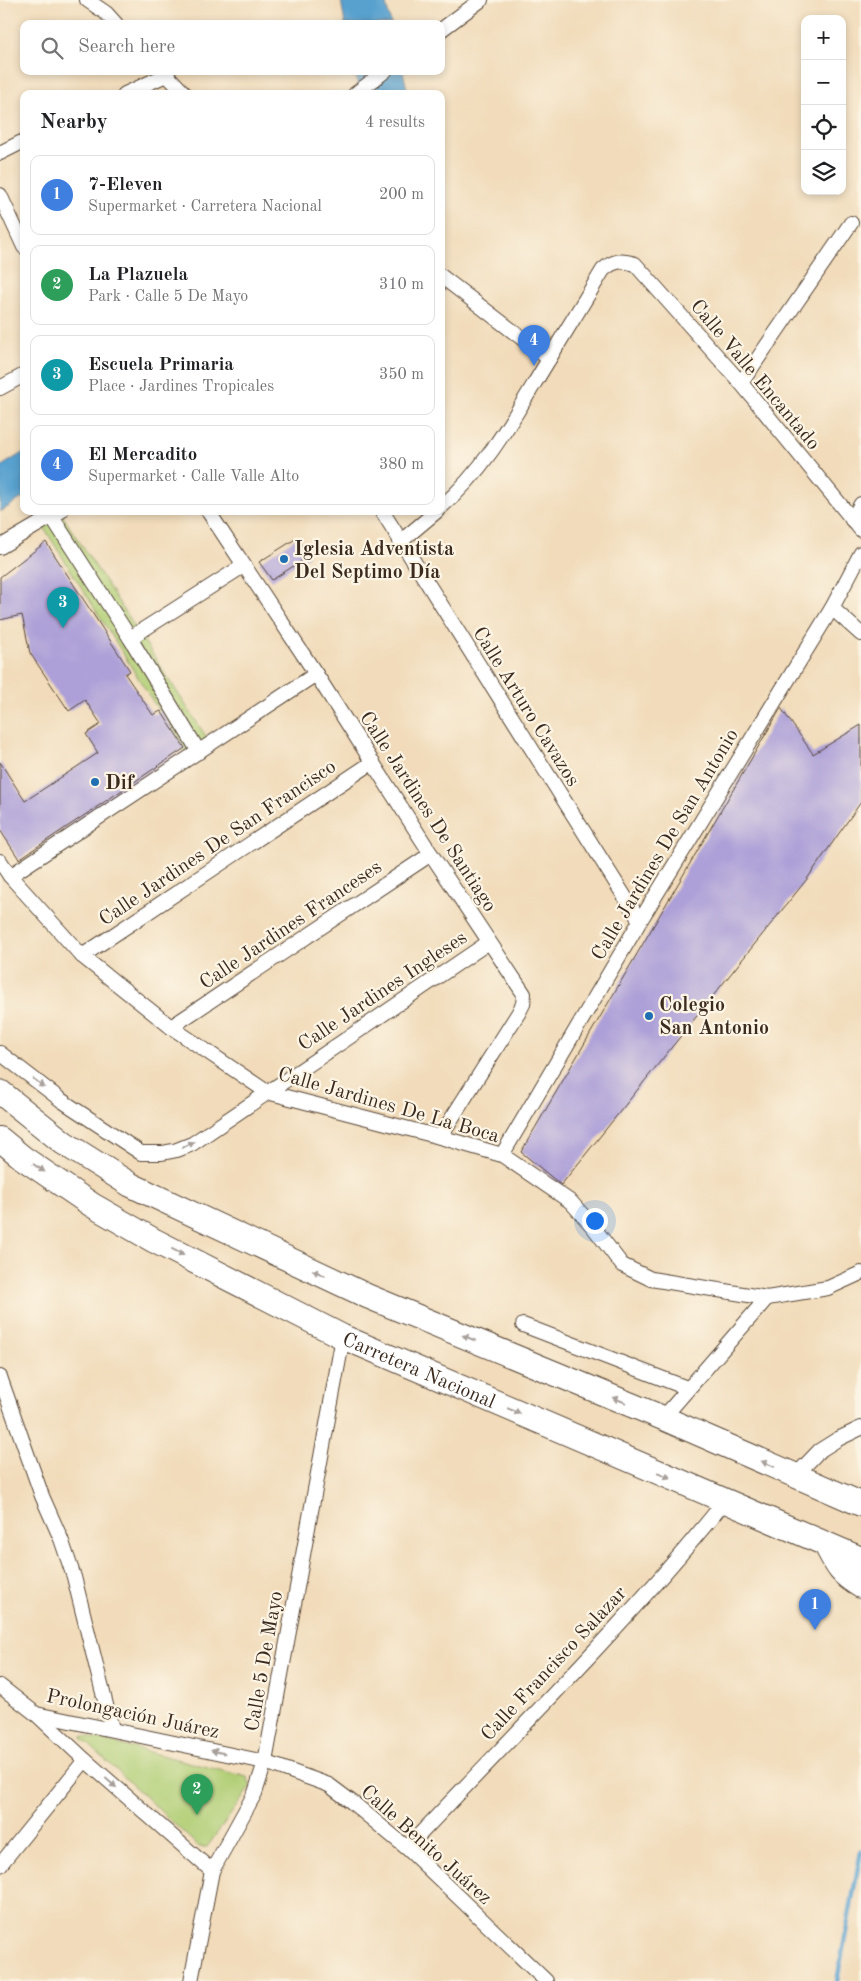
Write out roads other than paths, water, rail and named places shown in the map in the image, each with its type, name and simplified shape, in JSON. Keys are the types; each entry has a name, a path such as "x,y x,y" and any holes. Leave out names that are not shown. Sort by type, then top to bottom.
{"highway":[{"path":"0,1092 64,1143 131,1185 367,1296 662,1418 861,1504"},
{"name":"Carretera Nacional","path":"0,1139 23,1158 92,1205 153,1240 343,1337 861,1559"},
{"path":"837,1494 861,1493"},
{"path":"826,1545 835,1563 846,1577 861,1586"}],"street":[{"path":"87,0 104,6 113,20"},
{"path":"445,27 481,0"},
{"path":"133,90 161,75"},
{"path":"167,75 181,90"},
{"path":"360,90 380,75"},
{"path":"0,153 20,144"},
{"path":"0,195 3,210 20,240"},
{"path":"741,383 851,223"},
{"name":"Calle Valle Encantado","path":"549,359 603,270 611,262 622,260 635,264 741,383 857,525"},
{"path":"445,279 549,359 521,405 469,482 445,504"},
{"path":"0,388 20,377"},
{"path":"857,525 861,504"},
{"path":"0,547 54,515"},
{"path":"57,515 199,752"},
{"name":"Calle Jardines De Santiago","path":"211,515 524,994 523,1004 440,1137"},
{"name":"Calle Arturo Cavazos","path":"384,515 640,921"},
{"path":"400,542 432,515"},
{"name":"Calle Jardines De San Antonio","path":"502,1155 640,921 832,608 861,553"},
{"path":"130,638 243,566"},
{"path":"832,608 861,634"},
{"path":"10,876 316,674"},
{"name":"Calle Jardines De San Francisco","path":"82,956 373,762"},
{"name":"Calle Jardines Franceses","path":"171,1027 431,854"},
{"name":"Calle Jardines De La Boca","path":"0,861 10,876 82,956 171,1027 267,1092 502,1155 571,1202 594,1228 622,1265 651,1279 767,1298 828,1288 861,1273"},
{"name":"Calle Jardines Ingleses","path":"0,1053 61,1100 141,1152 162,1153 192,1144 489,942"},
{"path":"662,1418 767,1298"},
{"path":"523,1325 687,1388"},
{"name":"Calle 5 De Mayo","path":"191,1981 212,1871 255,1793 265,1762 343,1337"},
{"path":"0,1377 42,1496 61,1539 74,1577 112,1729"},
{"path":"795,1476 819,1451 861,1428"},
{"name":"Calle Francisco Salazar","path":"407,1848 692,1543 725,1502"},
{"name":"Prolongación Juárez","path":"0,1686 36,1714 265,1762"},
{"path":"36,1714 85,1760 212,1871"},
{"path":"0,1864 85,1760"},
{"name":"Calle Benito Juárez","path":"265,1762 329,1786 353,1803 407,1848 546,1981"}],"water":[{"path":"341,0 385,0 390,20 344,20"},
{"path":"356,75 404,75 407,90 358,90"},
{"path":"20,454 20,500 0,512 0,467"}],"waterway":[{"path":"837,1981 861,1851"}],"place":[{"name":"El Mercadito","path":"534,366"},
{"name":"Iglesia Adventista Del Septimo Día","path":"284,559"},
{"name":"Escuela Primaria","path":"63,628"},
{"name":"Dif","path":"95,782"},
{"name":"Colegio San Antonio","path":"649,1016"},
{"name":"7-Eleven","path":"815,1630"},
{"name":"La Plazuela","path":"197,1815"}]}
